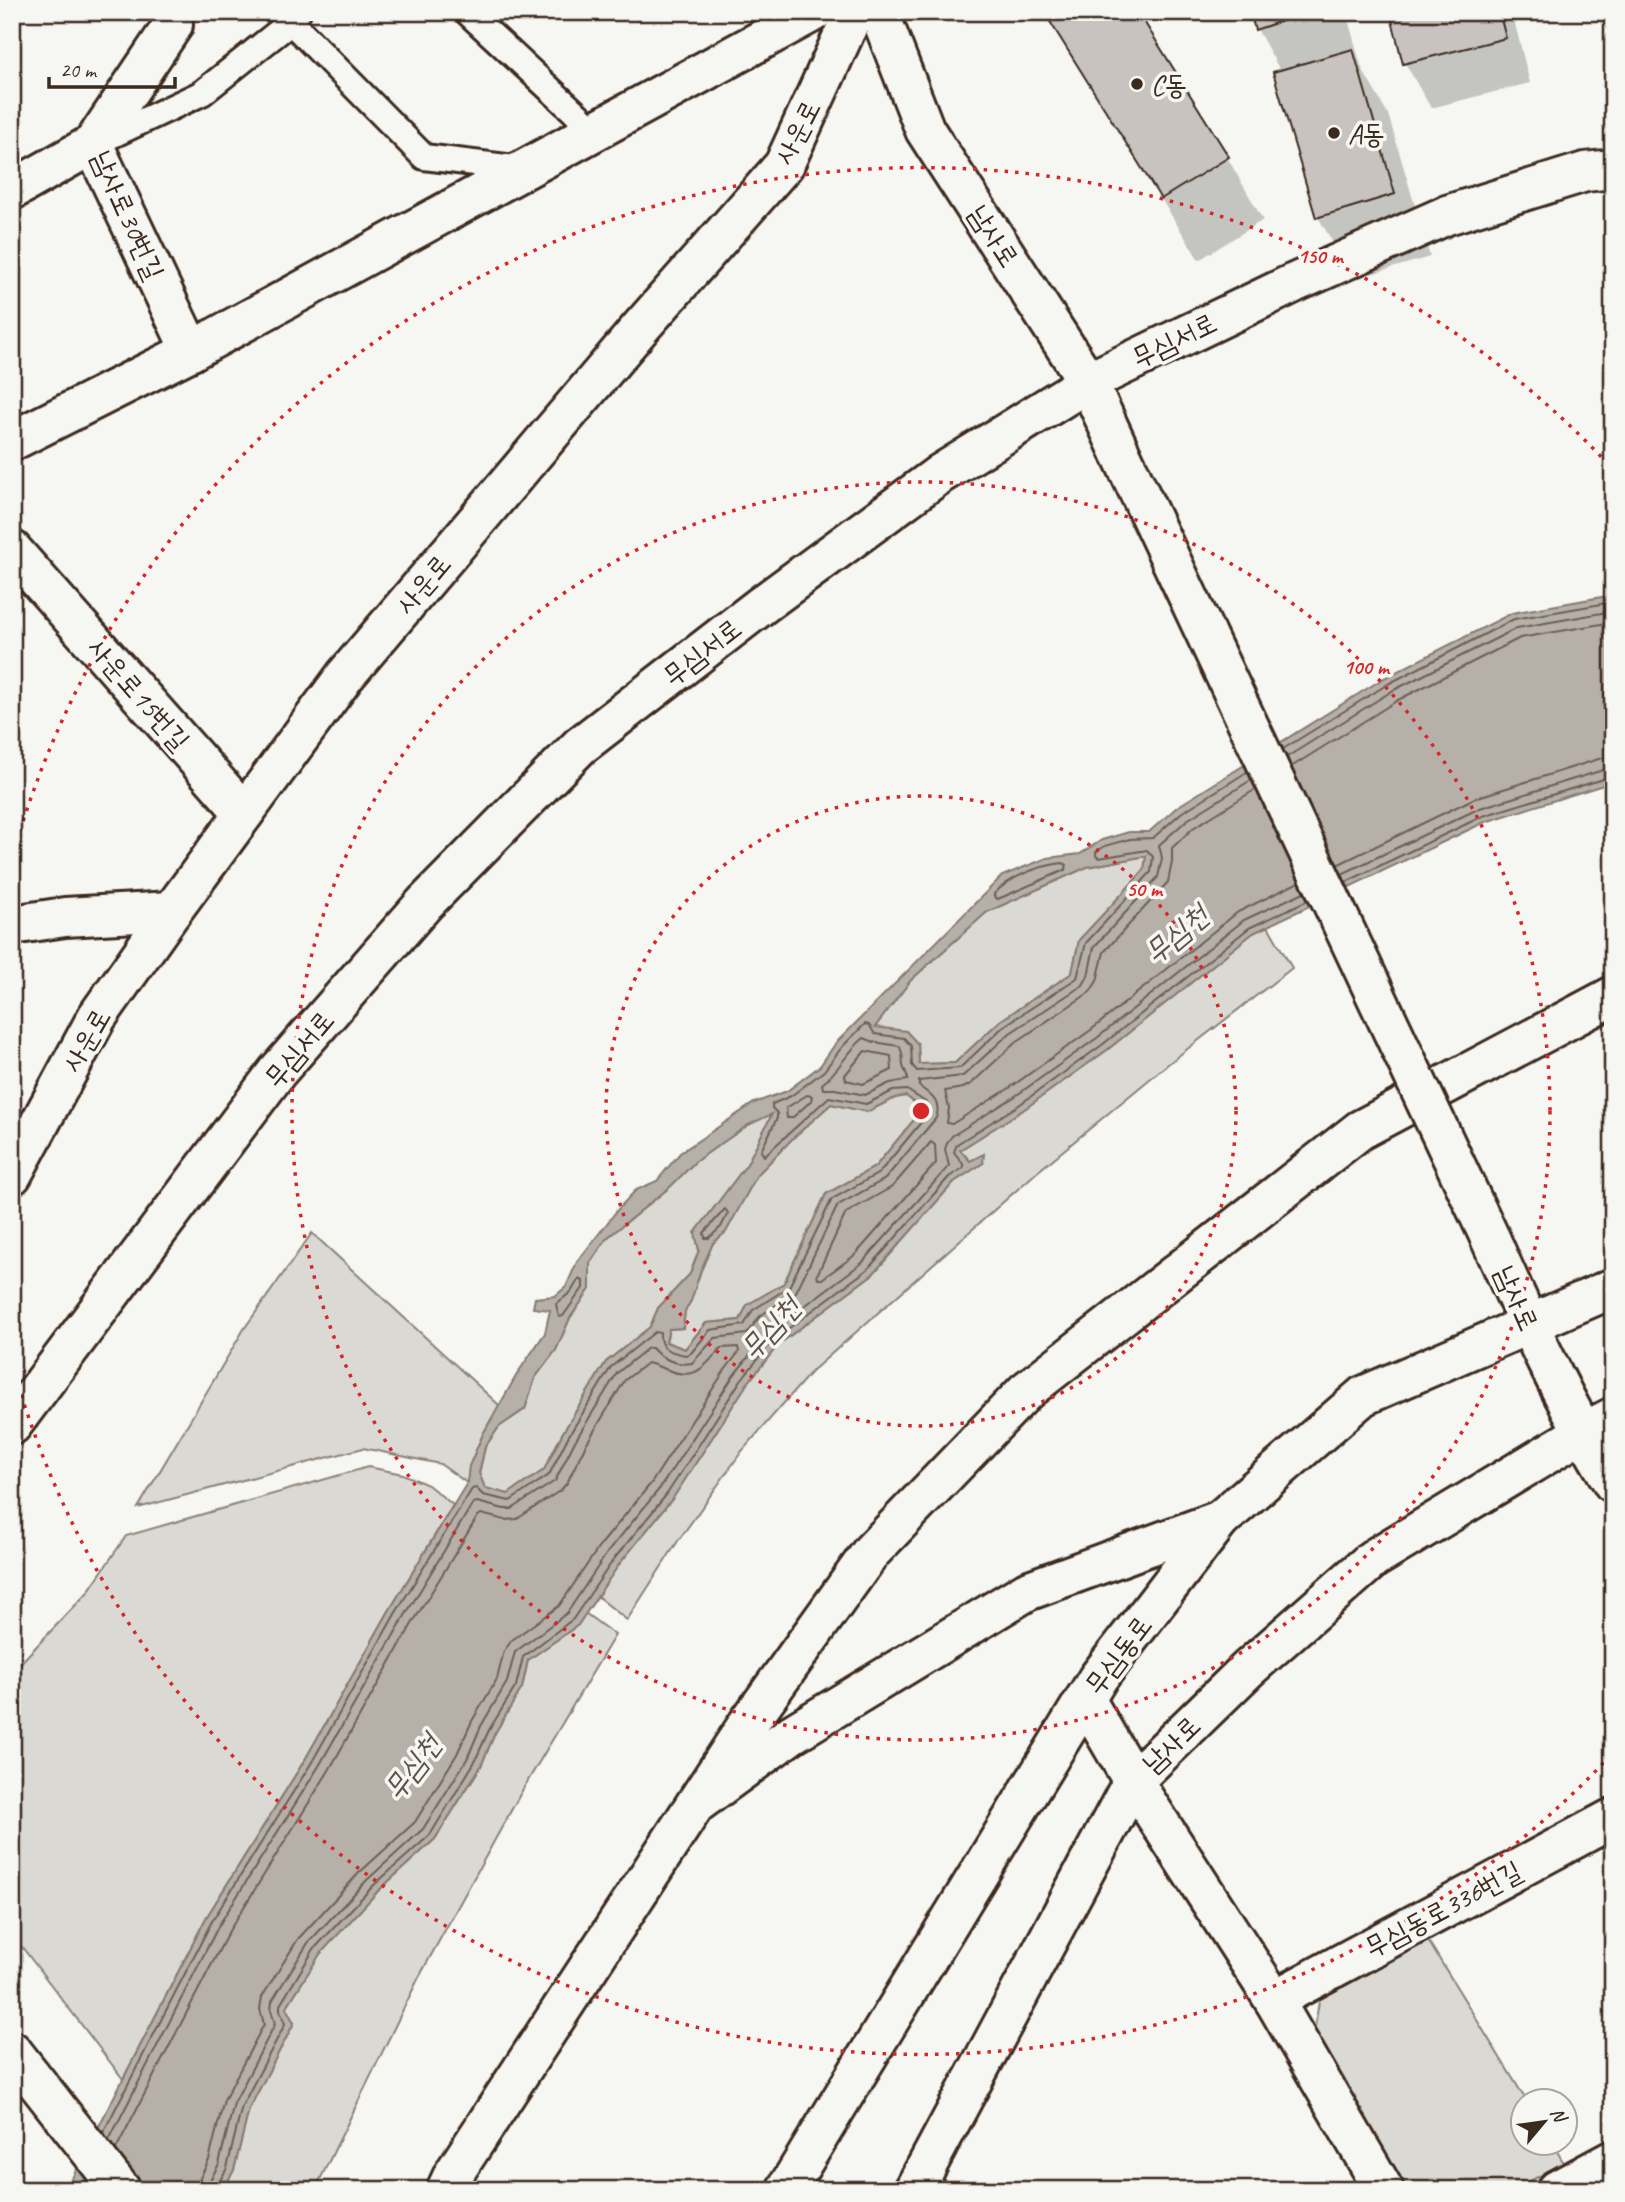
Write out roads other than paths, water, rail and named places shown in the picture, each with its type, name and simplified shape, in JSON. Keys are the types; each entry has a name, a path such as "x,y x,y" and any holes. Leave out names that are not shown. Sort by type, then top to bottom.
{"street":[{"name":"남사로30번길","path":"172,12 173,25 93,144 191,351"},
{"path":"12,441 191,351 813,12"},
{"name":"사운로","path":"12,1175 97,1017 345,676 641,327 784,165 854,12"},
{"name":"남사로","path":"879,12 925,130 1088,382 1490,1238 1528,1325 1597,1425 1613,1483"},
{"path":"12,190 93,144"},
{"name":"무심서로","path":"12,1425 277,1072 425,903 580,746 762,605 940,474 1088,382 1294,283 1447,215 1585,172 1613,169"},
{"name":"사운로15번길","path":"20,570 244,813"},
{"path":"12,925 65,917 172,911"},
{"path":"446,2190 453,2175 749,1722 871,1552 1026,1391 1360,1130 1613,996"},
{"name":"무심동로","path":"786,2190 1098,1678 1220,1520 1363,1396 1613,1288"},
{"name":"남사로","path":"914,2190 1133,1781 1248,1669 1373,1559 1597,1425"},
{"path":"696,1804 792,1734 1027,1591 1220,1520"},
{"path":"1085,1699 1133,1781 1274,2000 1384,2190"},
{"name":"무심동로336번길","path":"1274,2000 1613,1818"},
{"path":"12,2051 121,2190"},
{"path":"1557,2190 1613,2160"}],"lane":[{"path":"467,12 595,131"},
{"path":"93,144 202,93 295,17 424,157 525,169"}],"water":[{"name":"무심천","path":"1613,595 1613,782 1485,822 1253,933 1107,1050 1023,1110 960,1150 970,1161 984,1154 983,1163 954,1182 873,1274 779,1344 747,1384 673,1498 620,1563 578,1625 528,1660 522,1688 495,1733 481,1766 435,1839 378,1891 320,1954 286,2008 294,2023 249,2109 234,2170 223,2190 66,2190 206,1918 306,1758 389,1611 467,1483 469,1466 483,1434 519,1371 545,1333 550,1310 533,1308 535,1298 555,1296 566,1287 577,1262 619,1208 636,1190 657,1181 680,1153 754,1103 787,1091 820,1066 836,1043 1002,876 1047,858 1080,854 1102,840 1129,832 1149,832 1177,807 1384,678 1512,613","holes":["1146,856 1144,870 1079,940 1072,973 1000,1021 955,1063 919,1064 918,1044 906,1031 875,1027 911,980 987,912 1087,867","906,1096 923,1109 875,1167 826,1194 784,1283 747,1305 740,1320 706,1323 685,1349 666,1342 669,1329 683,1328 685,1311 713,1243 726,1232 757,1175 831,1104 867,1112 895,1098","772,1114 747,1164 695,1233 699,1250 690,1274 658,1308 650,1327 606,1362 562,1434 544,1470 508,1494 485,1488 479,1473 485,1447 499,1427 525,1409 535,1378 556,1350 570,1318 590,1289 590,1263 607,1238 670,1187 696,1161 748,1125"]}],"place":[{"name":"C동","path":"1137,84"},
{"name":"A동","path":"1334,133"}]}
